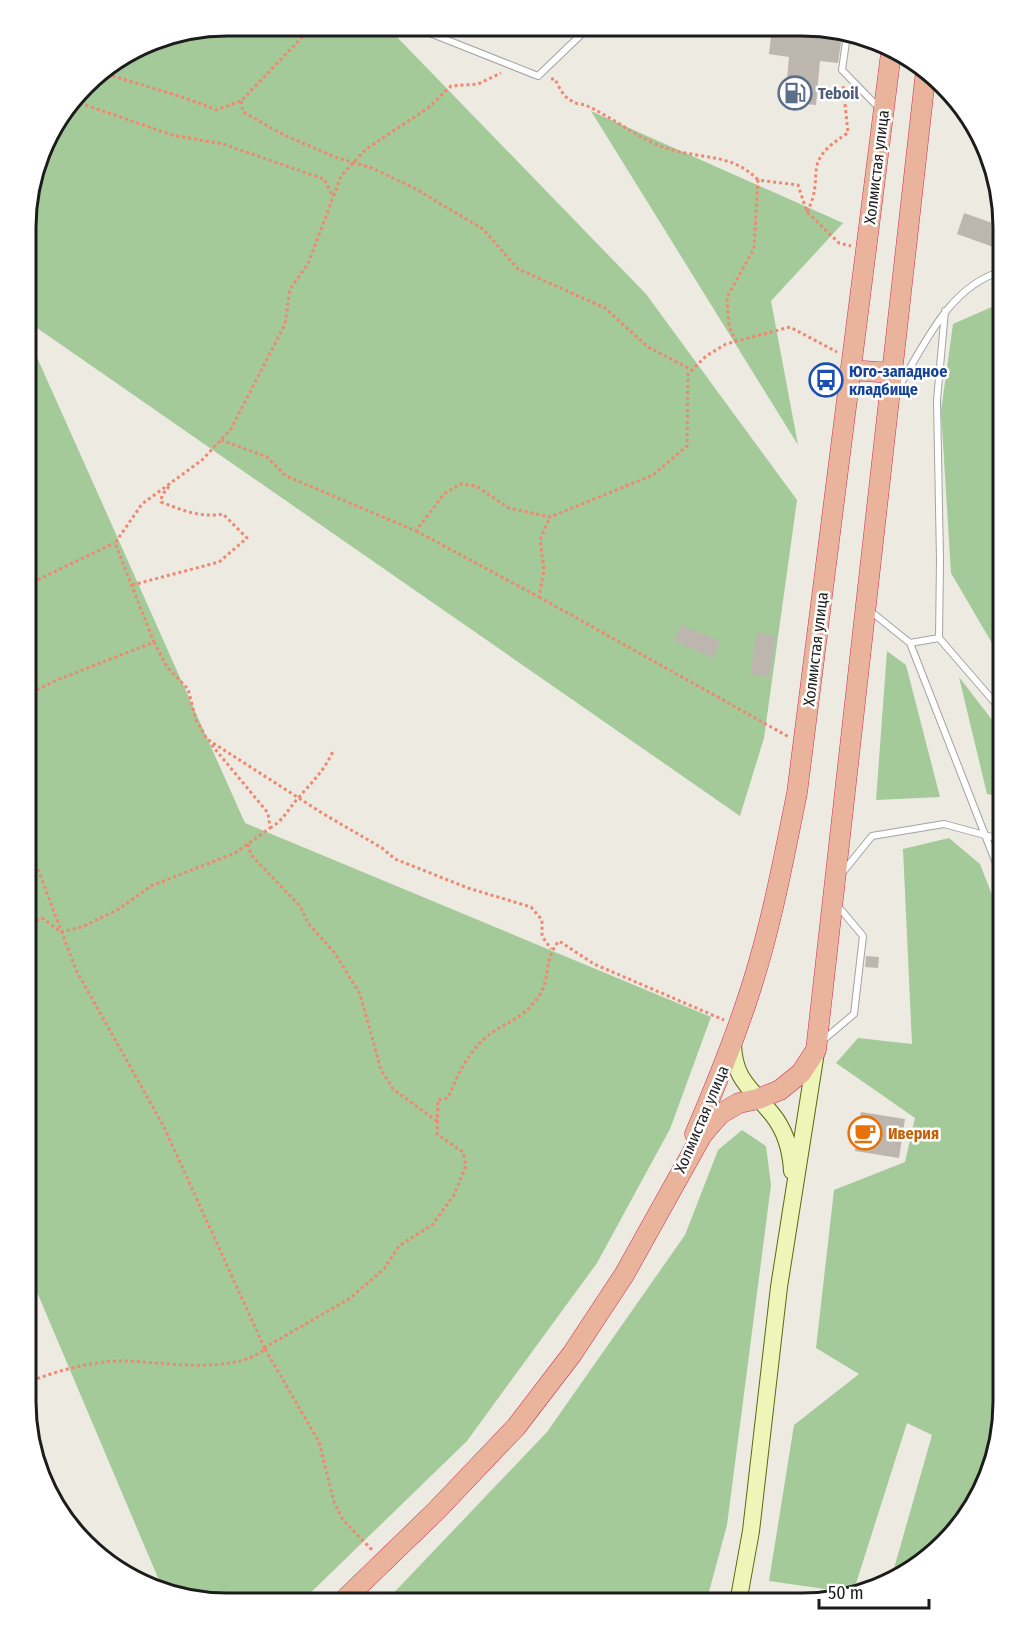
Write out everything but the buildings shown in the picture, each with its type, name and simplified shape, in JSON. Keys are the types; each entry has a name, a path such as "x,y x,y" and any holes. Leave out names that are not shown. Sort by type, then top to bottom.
{"highway":[{"name":"Холмистая улица","path":"673,1187 736,1035 753,983 781,874 803,744 890,59"},
{"name":"Холмистая улица","path":"673,1187 702,1136 720,1113 739,1102 758,1099 780,1090 801,1073 817,1048 926,82"},
{"path":"851,365 892,373"},
{"path":"352,1593 384,1563 516,1427 572,1354 624,1275 673,1187"}],"main road":[{"path":"736,1035 733,1064 745,1085 774,1116 788,1143 792,1168 792,1208"},
{"path":"740,1593 751,1531 779,1287 817,1048"}],"lane":[{"path":"437,36 538,76 580,36"},
{"path":"846,42 842,70 883,113"},
{"path":"889,403 945,311 968,288 993,277"},
{"path":"945,311 937,400 939,638 993,700"},
{"path":"866,608 910,642 993,857"},
{"path":"910,642 939,638"},
{"path":"836,880 872,836 944,824 993,838"},
{"path":"817,1048 854,1014 862,947 863,936 833,900"}],"path":[{"path":"111,76 158,92 181,95 216,110 241,101 303,36"},
{"path":"36,581 115,543 142,504 202,460 231,429 285,324 290,289 308,264 341,176 366,149 428,108 451,86 478,84 516,68"},
{"path":"807,212 814,199 814,176 820,156 826,147 848,133 843,104 842,70"},
{"path":"538,76 555,79 562,93 572,102 585,105 641,137 672,150 722,158 746,168 758,180 798,184 807,212 839,243 866,250"},
{"path":"241,101 243,112 284,135 335,157 355,161 414,188 483,229 518,269 605,308 648,347 692,370"},
{"path":"81,104 172,135 223,144 324,179 333,196"},
{"path":"736,342 729,326 727,297 754,249 758,180"},
{"path":"416,531 444,494 460,484 476,486 509,508 550,517 653,475 687,446 688,374 706,356 726,344 790,327 851,365"},
{"path":"221,440 267,457 286,476 416,531 803,744"},
{"path":"132,586 219,562 247,538 223,514 210,516 190,514 161,502 162,495 174,480"},
{"path":"539,597 544,570 540,540 550,517"},
{"path":"115,543 154,642 167,667 188,689 196,720 207,739 268,813 270,828"},
{"path":"36,690 154,642"},
{"path":"207,739 382,848 395,859 468,888 531,907 542,920 542,936 552,949"},
{"path":"36,921 42,918 62,932 82,927 119,909 151,886 235,853 282,821 298,797 319,775 333,750"},
{"path":"248,844 251,855 300,906 308,923 334,952 360,994 381,1070 393,1089 437,1122"},
{"path":"36,864 76,970 164,1126 265,1348 319,1442 334,1502 343,1520 384,1563"},
{"path":"36,1379 64,1368 118,1361 172,1364 238,1362 255,1356 349,1299 384,1269 399,1246 433,1224 454,1195 466,1166 463,1152 437,1134 438,1100 448,1098 460,1068 485,1038 523,1016 541,994 552,949 559,941 594,964 736,1035"}],"green space":[{"path":"396,36 646,294 797,500 764,738 740,816 36,327 36,227 43,178 51,154 68,121 101,83 121,68 143,56 166,46 202,38"},
{"path":"591,111 843,223 771,301 798,445"},
{"name":"Юго-западное кладбище","path":"993,306 993,645 951,573 941,411 953,324"},
{"path":"36,355 245,823 711,1017 670,1129 597,1263 467,1441 310,1593 202,1591 159,1580 36,1290"},
{"path":"887,651 906,665 940,797 876,800"},
{"path":"959,677 993,721 993,795 987,794"},
{"path":"949,838 980,864 993,897 993,1414 983,1463 967,1497 937,1537 894,1569 932,1435 907,1423 856,1585 833,1590 769,1581 794,1425 859,1374 816,1348 834,1190 905,1162 915,1118 836,1063 858,1038 912,1044 903,849"},
{"path":"742,1130 766,1146 771,1185 727,1525 709,1593 394,1593 547,1432 685,1235 718,1150"}],"place":[{"name":"Teboil","path":"795,93"},
{"name":"Юго-западное кладбище","path":"826,380"},
{"name":"Иверия","path":"865,1133"}]}
